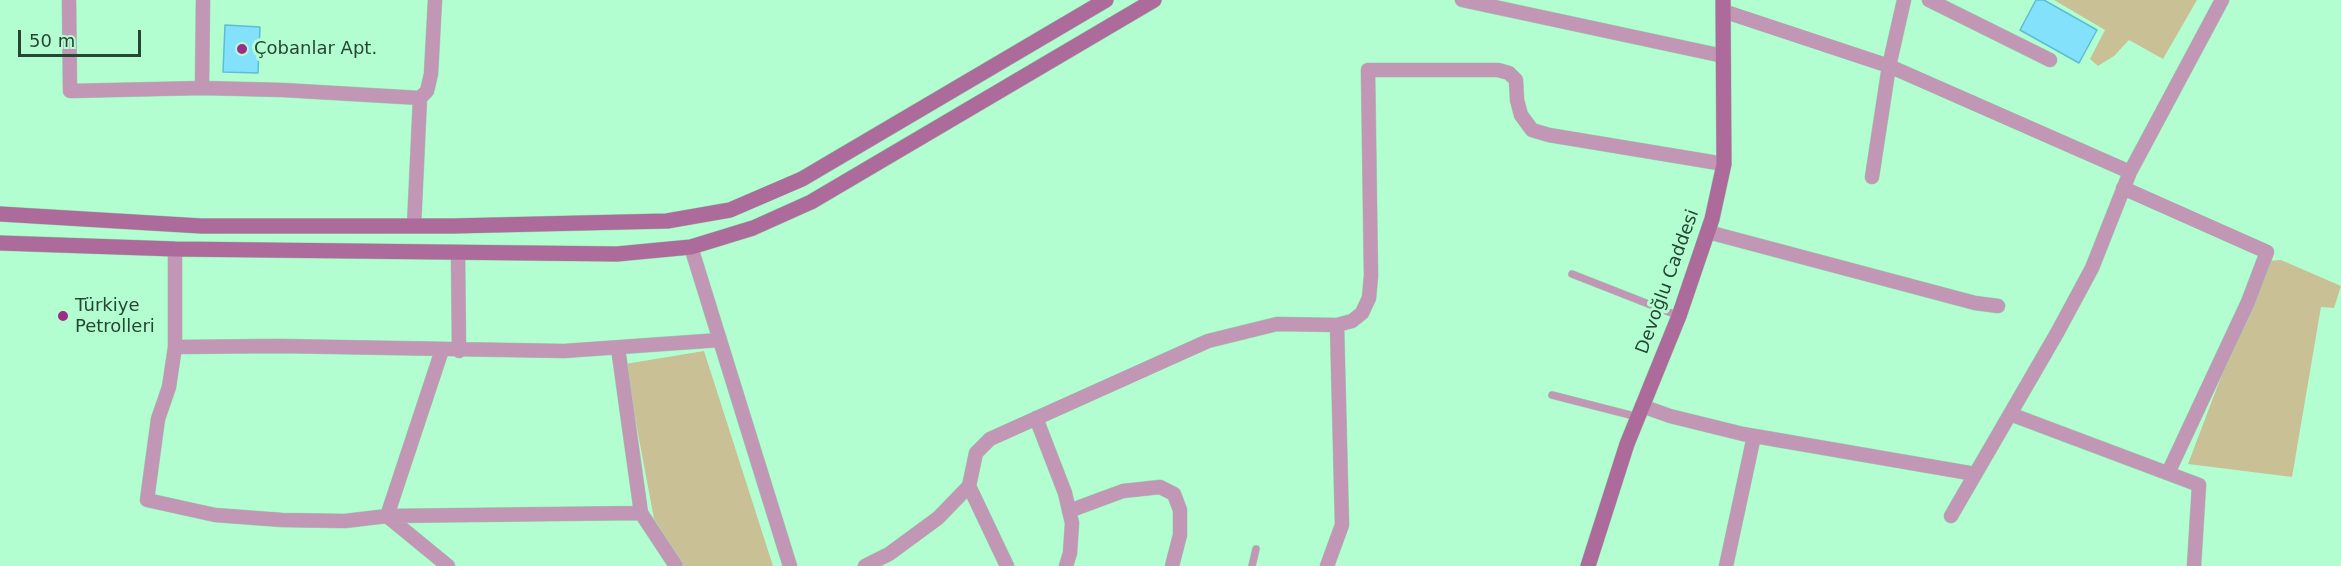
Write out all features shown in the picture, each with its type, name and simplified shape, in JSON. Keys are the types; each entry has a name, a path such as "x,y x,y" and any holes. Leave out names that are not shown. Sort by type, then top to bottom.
{"street":[{"path":"69,0 70,91 202,88 420,98"},
{"path":"202,88 203,0"},
{"path":"414,226 420,98 427,91 431,74 435,0"},
{"path":"0,214 201,226 414,226 667,221 729,210 802,179 1106,0"},
{"path":"0,243 175,249 617,254 691,247 753,228 811,202 1154,0"},
{"path":"1462,0 1723,56"},
{"path":"1872,177 1889,66 1904,0"},
{"path":"1929,0 2050,60"},
{"path":"1951,516 2092,268 2122,188 2222,0"},
{"path":"1723,5 1889,66 2130,172"},
{"name":"Devoğlu Caddesi","path":"1588,566 1624,454 1708,232 1724,164 1723,5"},
{"path":"865,566 889,554 938,518 969,486 976,453 990,439 1208,341 1277,324 1337,325 1352,321 1362,313 1369,298 1371,187 1368,70 1498,69 1509,73 1516,80 1521,115 1532,130 1549,135 1724,164"},
{"path":"2122,188 2268,252 2248,302 2168,473"},
{"path":"1708,232 1976,303 1998,306"},
{"path":"691,247 790,566"},
{"path":"175,249 175,347 169,387 158,419 147,500 215,515 282,520 345,521 387,516 641,513"},
{"path":"459,252 459,351"},
{"path":"1327,566 1342,525 1337,325"},
{"path":"175,347 279,346 459,351 564,351 720,340"},
{"path":"618,348 641,513 676,566"},
{"path":"387,516 442,350"},
{"path":"1640,412 1670,416 1754,436 1976,474"},
{"path":"2010,414 2199,485 2194,566"},
{"path":"1036,418 1065,493 1072,524 1070,554 1066,566"},
{"path":"1726,566 1754,436"},
{"path":"969,486 1007,566"},
{"path":"1069,511 1123,491 1160,487 1167,490 1174,494 1180,510 1180,535 1172,566"},
{"path":"387,516 446,565"}],"lane":[{"path":"1572,274 1678,316"},
{"path":"1552,395 1640,412"},
{"path":"1252,566 1256,549"}],"shaded area":[{"path":"2054,0 2197,0 2163,59 2129,40 2114,56 2098,66 2090,59 2105,30"},
{"path":"2281,260 2341,286 2334,308 2321,307 2292,477 2188,464 2262,269 2268,261"},
{"path":"704,351 773,566 684,566 654,519 625,364"}],"building":[{"path":"2036,0 2044,0 2097,30 2079,63 2020,30"},
{"name":"Çobanlar Apt.","path":"225,25 260,27 258,73 223,72"}],"place":[{"name":"Çobanlar Apt.","path":"242,49"},
{"name":"Türkiye Petrolleri","path":"63,316"}]}
